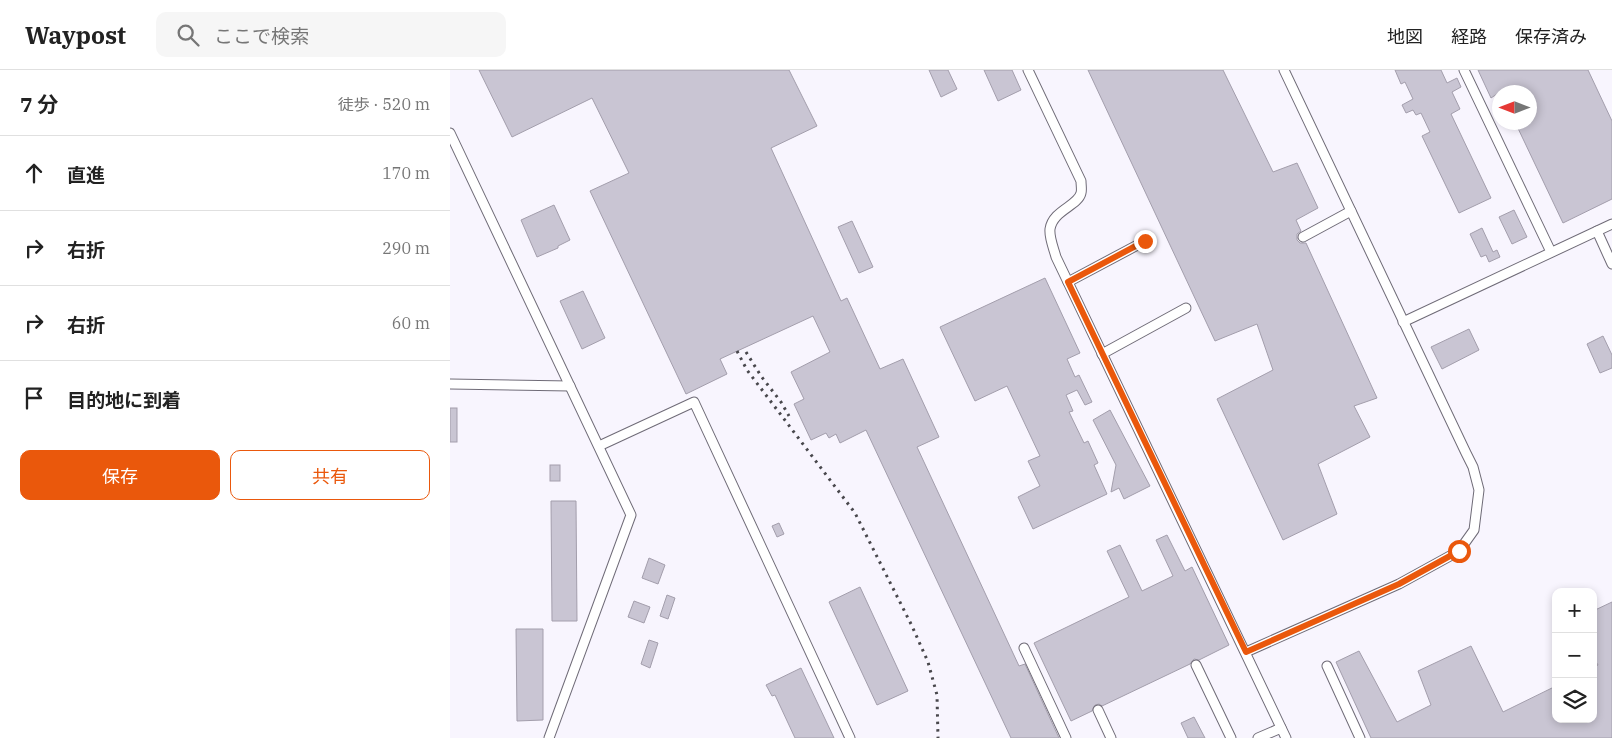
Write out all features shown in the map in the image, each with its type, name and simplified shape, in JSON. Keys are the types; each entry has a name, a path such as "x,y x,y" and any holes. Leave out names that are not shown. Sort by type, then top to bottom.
{"lane":[{"path":"1028,70 1081,181 1079,199 1056,216 1050,228 1056,257 1286,738"},
{"path":"1246,652 1390,588 1459,551 1474,530 1479,490 1473,467 1284,70"},
{"path":"1464,70 1551,252"},
{"path":"450,133 631,515 549,738"},
{"path":"1303,237 1351,211"},
{"path":"1403,322 1612,224"},
{"path":"1597,231 1612,264"},
{"path":"1068,282 1145,241"},
{"path":"1102,354 1186,308"},
{"path":"450,384 570,386"},
{"path":"599,446 694,402 850,738"},
{"path":"1024,648 1066,738"},
{"path":"1196,665 1231,738"},
{"path":"1327,666 1360,738"},
{"path":"1098,710 1111,738"},
{"path":"1258,738 1281,728"}],"building":[{"path":"479,70 789,70 817,126 771,148 841,301 847,298 880,369 903,359 939,437 917,447 1019,666 1025,664 1059,738 1011,738 866,430 840,443 836,434 829,438 826,433 811,440 794,404 804,399 791,372 830,352 813,316 720,359 727,374 686,394 590,191 629,173 592,98 512,137"},
{"path":"929,70 948,70 957,89 941,97"},
{"path":"984,70 1012,70 1021,90 998,101"},
{"path":"1088,70 1223,70 1273,172 1297,163 1318,208 1296,220 1301,231 1297,234 1297,240 1300,243 1306,243 1377,398 1354,406 1370,437 1318,464 1337,514 1283,540 1217,399 1273,370 1257,324 1215,341"},
{"path":"1395,70 1441,70 1447,83 1457,78 1461,87 1452,92 1460,109 1451,114 1491,198 1459,213 1422,136 1430,132 1421,113 1416,115 1413,110 1406,113 1402,105 1413,99 1405,82 1401,84"},
{"path":"1478,70 1588,70 1612,121 1612,199 1563,223 1519,130 1537,130 1537,85 1492,85 1491,98"},
{"path":"554,205 570,240 558,246 558,248 537,257 521,220"},
{"path":"1514,210 1527,237 1512,244 1499,217"},
{"path":"852,221 873,267 859,273 838,227"},
{"path":"1482,228 1493,252 1497,250 1500,257 1489,262 1486,255 1481,257 1470,234"},
{"path":"1045,278 1080,353 1067,359 1075,377 1079,375 1092,402 1085,405 1077,390 1066,395 1073,411 1069,412 1084,443 1088,441 1098,463 1094,465 1107,494 1033,529 1018,497 1040,486 1028,461 1040,456 1007,386 975,401 940,327"},
{"path":"583,291 605,338 582,349 560,301"},
{"path":"1469,329 1479,350 1442,369 1431,347"},
{"path":"1603,336 1612,355 1612,368 1600,373 1587,344"},
{"path":"450,408 457,408 457,442 450,442"},
{"path":"1110,410 1150,486 1124,499 1119,488 1111,492 1116,465 1093,420"},
{"path":"550,465 560,465 560,481 550,481"},
{"path":"551,501 576,501 577,621 552,621"},
{"path":"779,523 784,534 777,537 772,526"},
{"path":"1167,535 1185,571 1192,567 1229,645 1199,660 1194,659 1190,664 1102,706 1099,704 1095,705 1092,711 1071,721 1034,643 1129,597 1107,551 1120,545 1142,591 1173,576 1156,540"},
{"path":"649,558 665,565 658,584 642,578"},
{"path":"860,587 908,691 877,705 829,602"},
{"path":"667,595 675,598 668,619 660,616"},
{"path":"634,601 650,607 644,623 628,617"},
{"path":"1612,602 1612,738 1371,738 1336,662 1359,651 1397,722 1431,705 1418,671 1471,646 1503,712 1552,688 1552,723 1597,723 1597,609"},
{"path":"516,629 543,629 543,720 517,721"},
{"path":"649,640 658,643 650,668 641,664"},
{"path":"801,668 834,738 795,738 775,695 772,696 766,685"},
{"path":"1194,717 1205,738 1188,738 1181,723"}],"railway":[{"path":"737,351 747,370 855,513 928,662 937,695 938,738"},
{"path":"746,352 789,416"}],"route":[{"path":"1145,241 1068,282 1246,652 1399,584 1459,551"}]}
